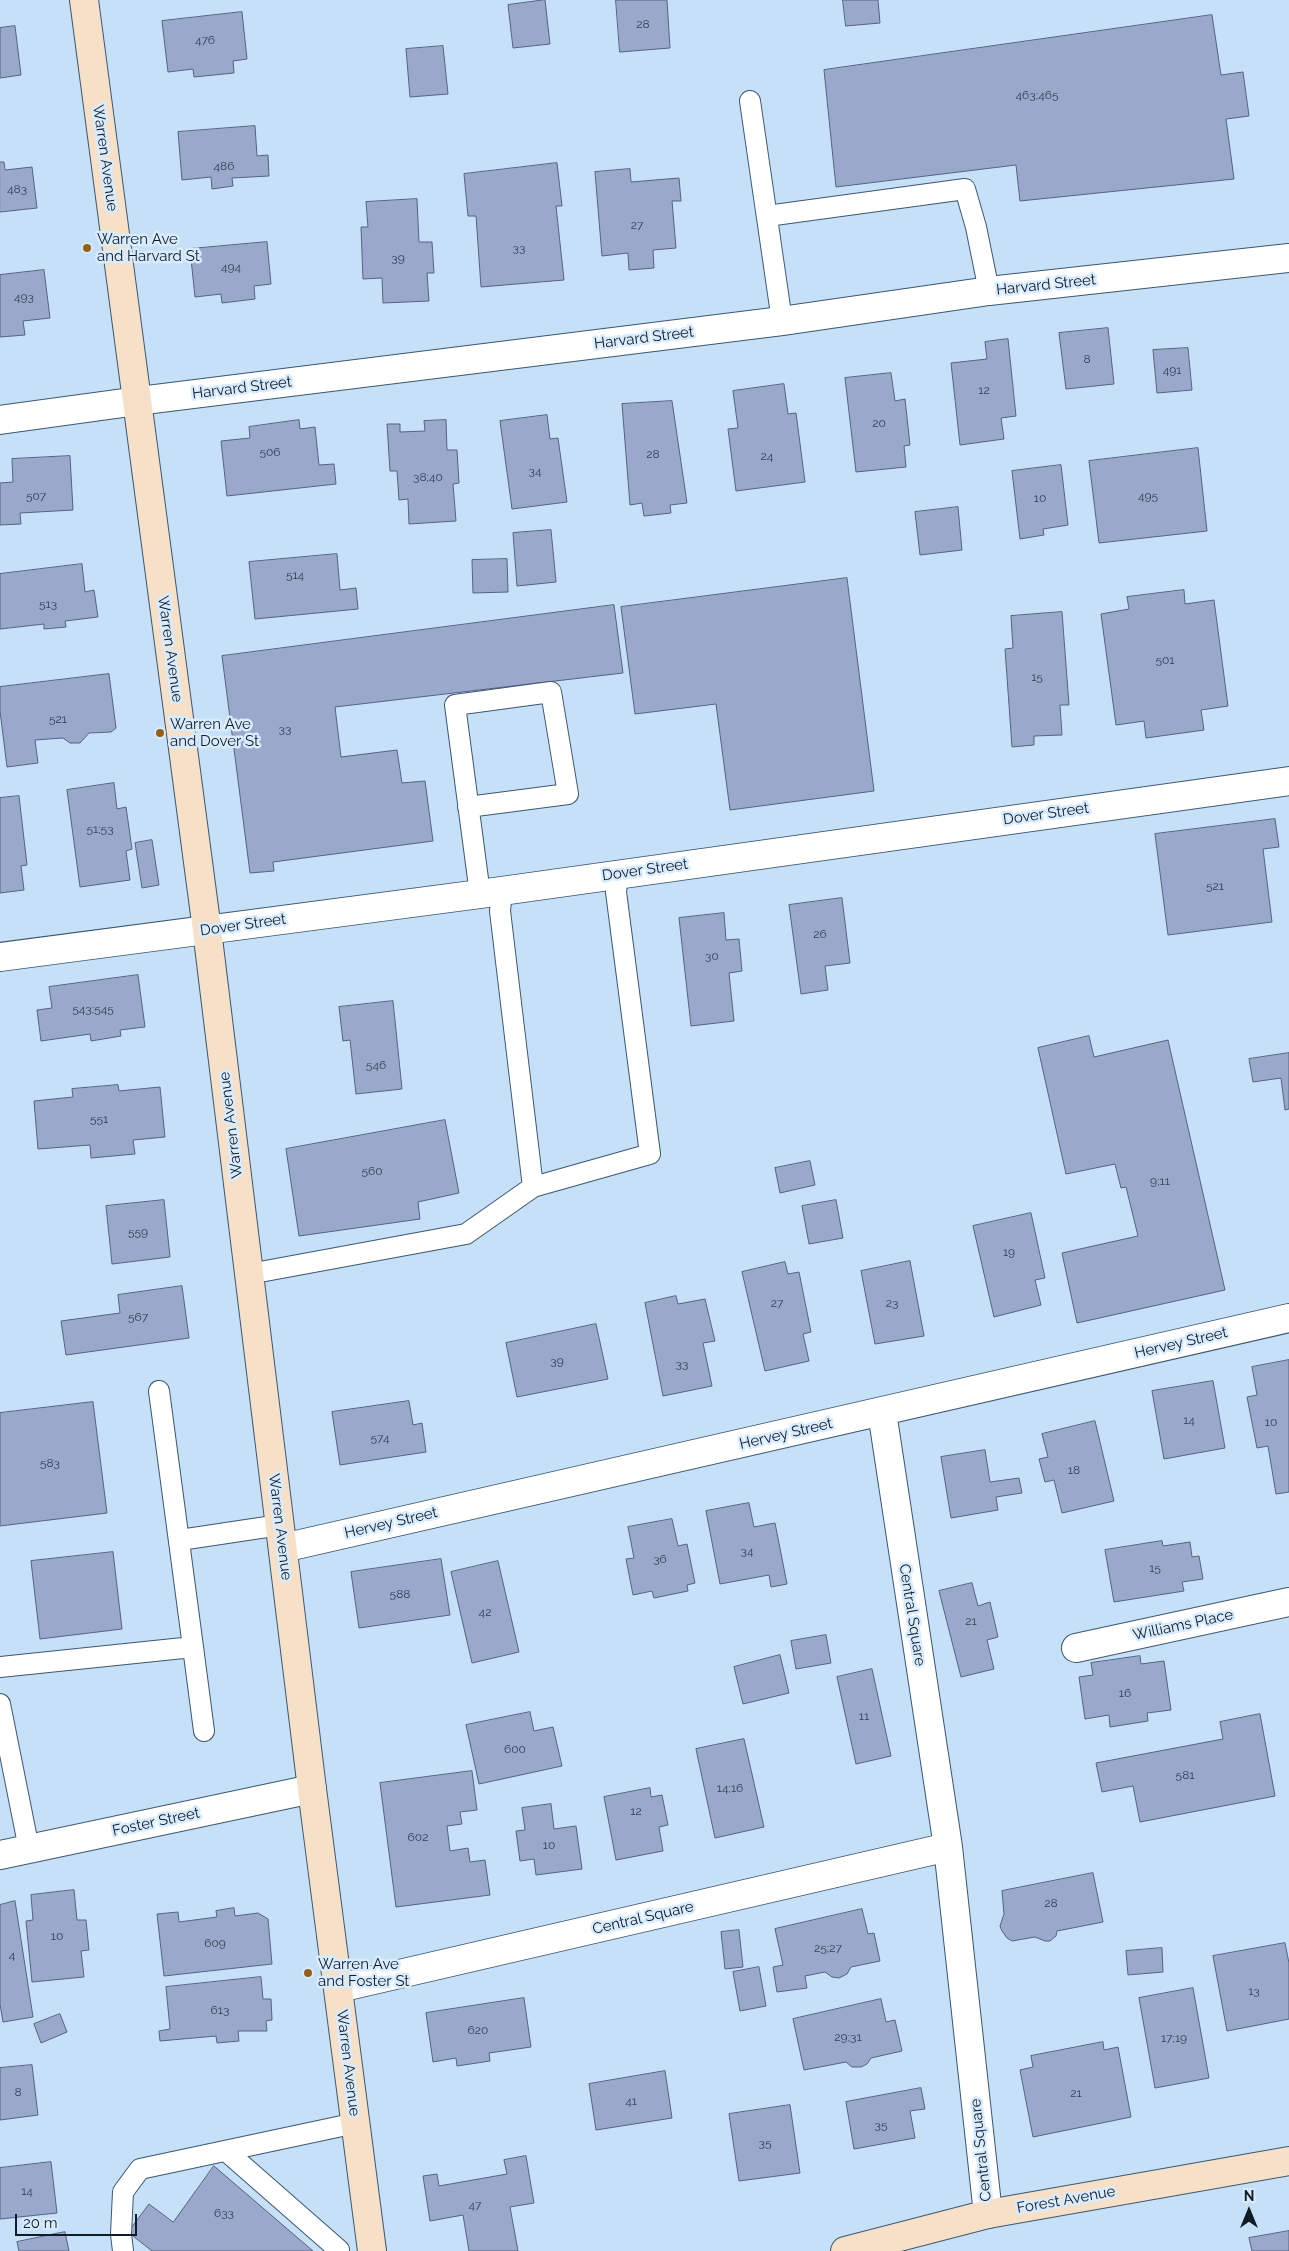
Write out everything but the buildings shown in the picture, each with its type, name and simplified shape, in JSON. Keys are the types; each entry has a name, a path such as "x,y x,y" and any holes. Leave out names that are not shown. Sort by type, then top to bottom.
{"main road":[{"name":"Warren Avenue","path":"84,0 207,930 312,1789 371,2246"},
{"name":"Forest Avenue","path":"845,2251 988,2214 1289,2161"}],"street":[{"name":"Harvard Street","path":"0,420 138,401 782,321 989,291 1289,258"},
{"name":"Dover Street","path":"0,957 491,892 1289,780"},
{"name":"Hervey Street","path":"281,1536 882,1412 1289,1318"},
{"name":"Central Square","path":"882,1412 948,1847 988,2214"},
{"name":"Williams Place","path":"1076,1648 1289,1602"},
{"name":"Foster Street","path":"0,1855 312,1789"},
{"name":"Central Square","path":"339,1988 948,1847"}],"lane":[{"path":"750,101 782,321"},
{"path":"767,216 965,189 976,227 989,291"},
{"path":"468,807 568,794 551,692 455,705 468,807 491,892 500,911 533,1187"},
{"path":"250,1274 466,1234 533,1187 650,1154 616,892 618,873"},
{"path":"159,1391 204,1731"},
{"path":"180,1540 281,1536"},
{"path":"0,1667 193,1647"},
{"path":"0,1704 29,1849"},
{"path":"123,2251 121,2234 123,2192 140,2168 356,2123"},
{"path":"226,2151 289,2220 338,2251 343,2247 371,2246"}],"place":[{"name":"Warren Ave and Harvard St","path":"87,248"},
{"name":"Warren Ave and Dover St","path":"160,733"},
{"name":"Warren Ave and Foster St","path":"308,1973"}]}
